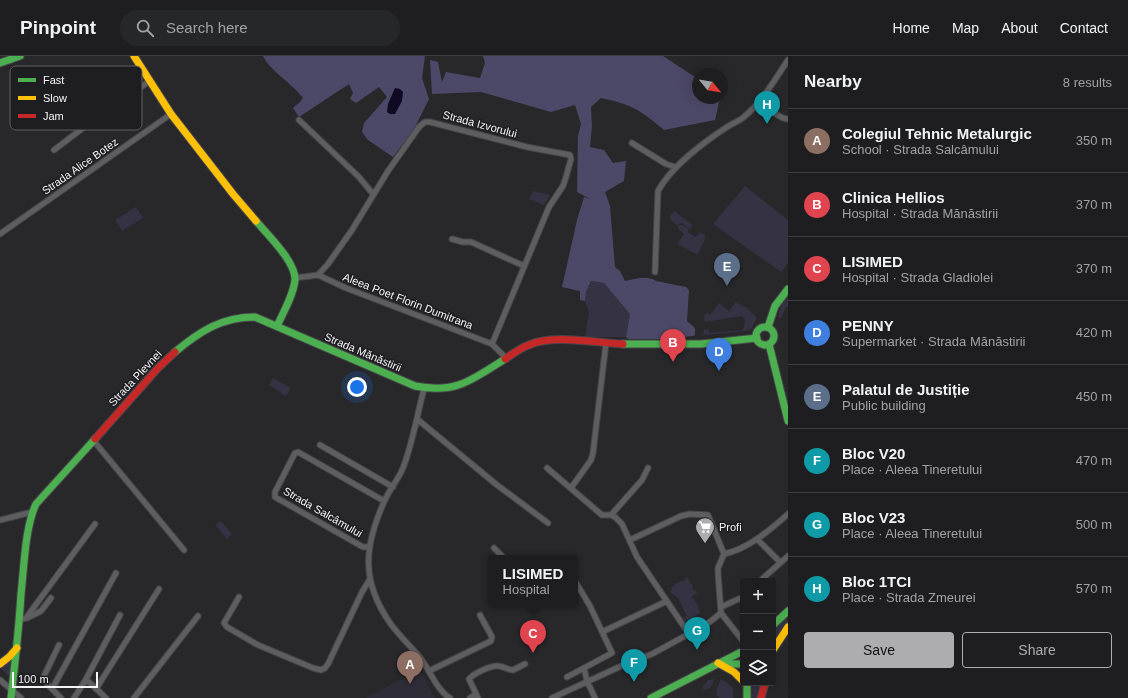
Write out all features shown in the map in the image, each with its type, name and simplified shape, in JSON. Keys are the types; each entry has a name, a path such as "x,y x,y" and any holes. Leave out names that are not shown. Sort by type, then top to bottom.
{"street":[{"path":"0,63 20,56"},
{"path":"134,56 140,66"},
{"path":"656,272 658,191 662,183 675,167 726,127 744,117 757,104 788,60"},
{"path":"142,68 171,114 232,194 289,260 295,278 289,301 277,326"},
{"path":"142,86 150,81"},
{"path":"757,104 783,118 788,119"},
{"name":"Strada Alice Botez","path":"0,234 171,114"},
{"path":"299,120 359,177 373,194"},
{"name":"Strada Izvorului","path":"318,275 337,253 373,194 419,127 425,122 527,147 570,155 571,159 566,177 549,207 492,344"},
{"path":"54,150 80,130"},
{"path":"632,143 666,164 675,167"},
{"path":"452,238 463,242 471,242 524,266"},
{"path":"295,278 318,275"},
{"name":"Aleea Poet Florin Dumitrana","path":"318,275 346,288 492,344"},
{"path":"768,327 777,302 788,289"},
{"name":"Strada Plevnei","path":"12,694 17,648 23,619 25,551 32,512 36,504 158,368 179,348 222,322 243,316 255,317 277,326"},
{"name":"Strada Mănăstirii","path":"277,326 424,389 446,389 459,386 477,378 530,344 549,341 565,340 606,343 687,344 744,341 757,338"},
{"path":"768,327 762,328 758,331 757,338 762,344 770,344"},
{"path":"768,327 772,330 774,335 770,344 788,421"},
{"path":"571,488 591,460 593,453 606,343"},
{"path":"492,344 506,358"},
{"name":"Strada Salcâmului","path":"424,389 406,461 384,501 372,535 369,547 368,563 370,579 378,603 390,623 426,664 442,691 450,698"},
{"path":"417,419 497,485 548,523"},
{"path":"93,440 184,550"},
{"path":"320,445 393,487"},
{"name":"Strada Salcâmului","path":"369,547 364,547 290,506 275,497 274,492 295,453 298,452 384,501"},
{"path":"548,468 602,515 611,515 622,524 637,557 689,634"},
{"path":"611,515 642,480 648,468"},
{"path":"0,520 32,512"},
{"path":"630,540 681,516 690,514 708,515 724,554 718,568 721,614 740,637"},
{"path":"724,554 757,539 788,514"},
{"path":"23,619 95,524"},
{"path":"757,539 780,562"},
{"path":"494,548 501,555"},
{"path":"763,578 788,556"},
{"path":"52,689 116,573"},
{"path":"239,597 224,623 227,627 258,645 321,670 328,664 362,592 370,579"},
{"path":"567,676 612,653 590,606 578,586"},
{"path":"96,689 159,589"},
{"path":"23,619 41,611 51,598"},
{"path":"721,607 740,598"},
{"path":"602,632 667,601"},
{"path":"776,622 788,611"},
{"path":"552,698 619,667 652,654 707,624 721,614"},
{"path":"74,698 85,681 120,615"},
{"path":"429,671 491,641 492,637 480,615"},
{"path":"134,698 198,616"},
{"path":"776,647 784,639 788,627"},
{"path":"59,645 44,676 47,684 61,698"},
{"path":"0,664 17,648"},
{"path":"651,698 740,653"},
{"path":"470,698 476,696 469,679 474,674 493,666 513,670 525,664"},
{"path":"718,664 740,664"},
{"path":"718,664 734,672 740,679"},
{"path":"584,668 596,698"},
{"path":"0,680 12,694 21,698"},
{"path":"85,681 89,682 106,698"},
{"path":"745,686 747,698"},
{"path":"762,698 764,686"}],"shaded area":[{"path":"263,56 425,56 422,78 429,99 413,131 393,157 368,140 362,132 364,123 387,97 379,87 356,103 350,99 353,93 349,84 299,117 293,108 303,98 271,67"},
{"path":"483,56 663,56 692,75 692,104 719,104 715,120 664,130 649,117 628,105 601,98 591,107 592,126 590,147 604,150 613,163 626,161 624,181 605,192 610,206 615,267 620,271 625,281 649,278 656,281 686,287 689,290 687,321 695,328 695,335 665,339 629,339 626,337 630,314 604,283 591,281 586,292 585,301 580,300 580,291 562,287 577,220 584,197 590,199 577,192 578,136 581,124 575,105 551,112 481,92 432,94 430,60 438,62 442,82 446,72 480,78 485,63"},
{"path":"395,88 400,89 403,92 402,101 395,114 390,114 387,112 388,104"},
{"path":"745,186 788,220 788,263 781,272 713,224"},
{"path":"533,191 550,195 544,205 529,199"},
{"path":"136,207 143,218 122,231 115,220"},
{"path":"674,211 693,225 690,229 682,223 676,225 669,218"},
{"path":"677,225 683,225 689,229 688,232 695,237 700,232 706,236 698,255 677,244 684,234 678,229"},
{"path":"591,281 604,283 630,314 626,337 585,337 589,311 585,301 586,292"},
{"path":"788,297 788,307 786,307 781,318 778,318 782,303"},
{"path":"736,302 747,308 757,318 751,329 746,331 703,335 704,330 709,329 709,333 743,330 745,319 742,316 705,322 705,314 708,313 710,315 719,303 729,311"},
{"path":"273,378 291,388 286,396 269,385"},
{"path":"221,521 232,534 227,539 215,525"},
{"path":"687,577 694,591 696,590 697,593 691,597 694,599 700,613 685,621 684,618 687,616 678,598 670,592 672,590 671,588 675,584 686,579 685,578"},
{"path":"783,617 788,621 788,625 776,642 776,624"},
{"path":"13,661 11,679 0,667"},
{"path":"420,670 435,698 365,698"},
{"path":"715,679 710,688 705,690 702,688 708,680"},
{"path":"721,679 733,688 733,698 720,698 717,696 716,691"},
{"path":"750,686 761,686 758,698 750,698"}],"traffic: fast":[{"path":"0,63 20,56"},
{"path":"256,221 286,257 294,273 295,280 292,292 277,326"},
{"path":"768,327 775,306 788,289"},
{"path":"175,352 193,338 212,327 232,320 255,317 415,386 430,388 453,387 473,379 505,359"},
{"path":"765,327 771,330 774,336 771,342 765,345 759,342 756,336 759,330 765,327"},
{"path":"623,344 701,344 757,338"},
{"path":"769,344 788,421"},
{"path":"11,698 26,548 32,513 36,504 95,439"},
{"path":"776,622 788,611"},
{"path":"651,698 740,653"},
{"path":"722,664 740,664"},
{"path":"747,686 747,698"}],"traffic: slow":[{"path":"134,56 140,66"},
{"path":"142,69 171,114 233,194 256,221"},
{"path":"776,645 788,627"},
{"path":"0,664 17,648"},
{"path":"718,663 734,672 740,678"}],"traffic: jam":[{"path":"505,359 526,346 550,340 575,340 623,344"},
{"path":"95,439 158,368 175,352"},
{"path":"761,698 764,686"}],"place":[{"name":"Bloc 1TCI","path":"767,124"},
{"name":"Palatul de Justiție","path":"727,286"},
{"name":"Clinica Hellios","path":"673,362"},
{"name":"PENNY","path":"719,371"},
{"name":"Profi","path":"705,544"},
{"name":"Bloc V23","path":"697,650"},
{"name":"LISIMED","path":"533,653"},
{"name":"Bloc V20","path":"634,682"},
{"name":"Colegiul Tehnic Metalurgic","path":"410,684"}]}
